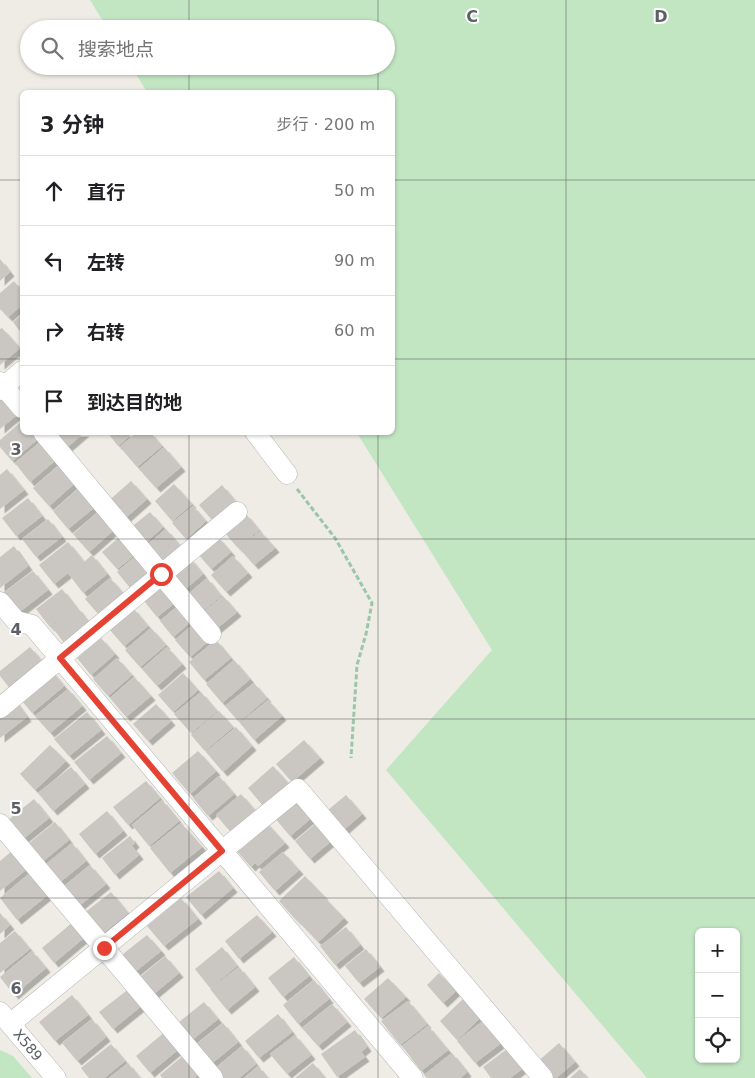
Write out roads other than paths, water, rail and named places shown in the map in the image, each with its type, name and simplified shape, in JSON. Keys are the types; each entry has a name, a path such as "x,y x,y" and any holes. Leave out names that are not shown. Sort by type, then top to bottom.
{"street":[{"path":"20,372 1,386 20,406"},
{"path":"45,435 212,634"},
{"path":"257,435 286,474"},
{"path":"0,708 237,512"},
{"path":"0,602 16,621 32,625 413,1078"},
{"path":"5,1018 104,948 298,789 542,1078"},
{"path":"0,824 213,1078"},
{"name":"X589","path":"5,1018 56,1078"}]}
